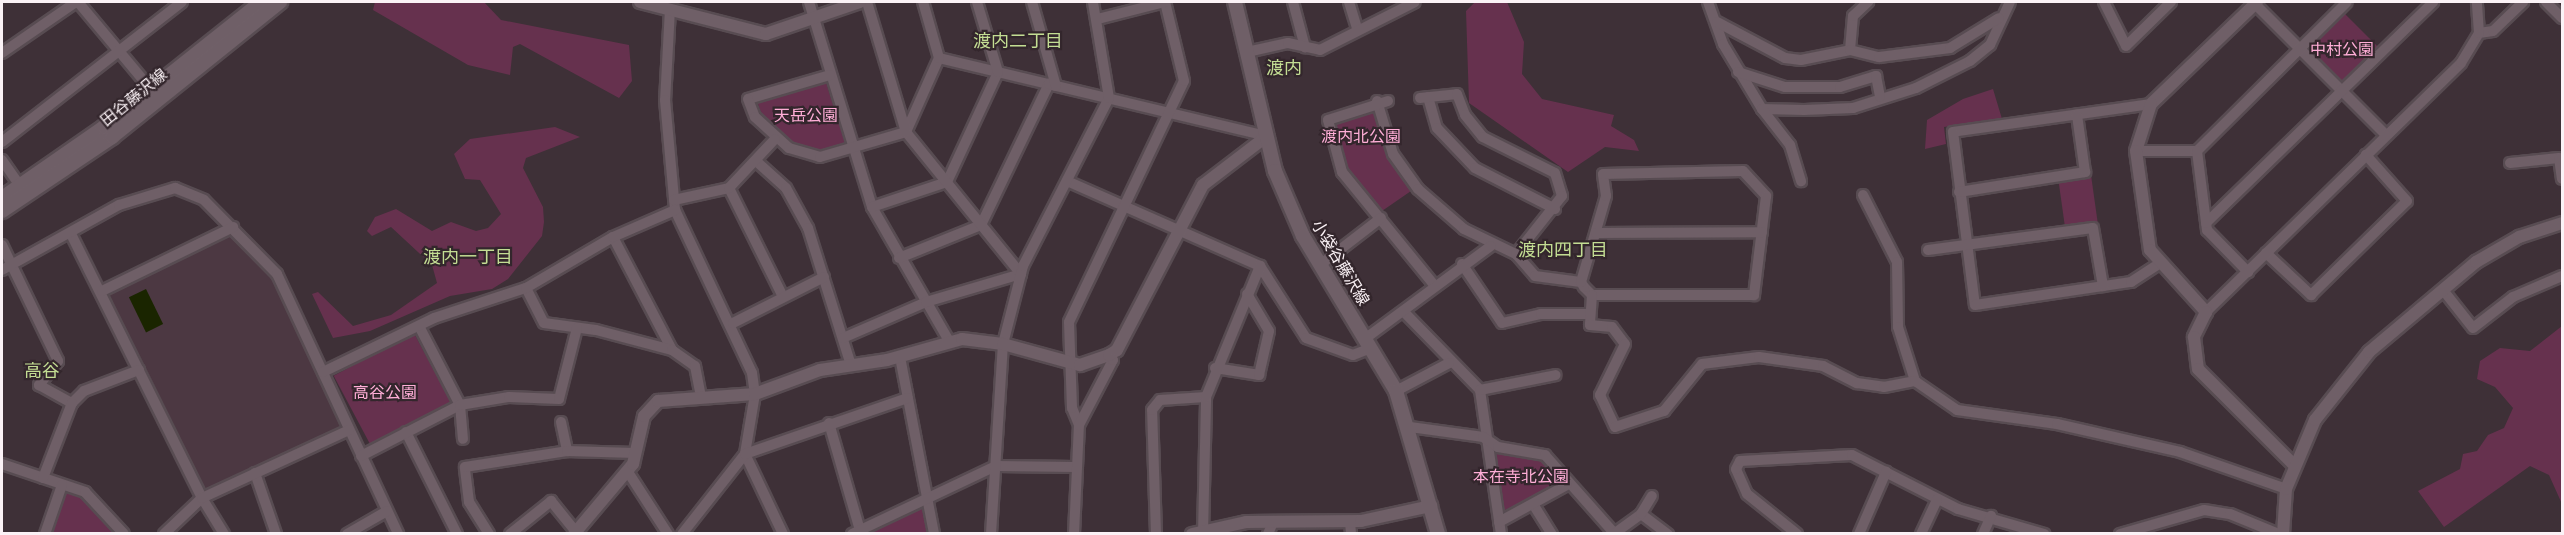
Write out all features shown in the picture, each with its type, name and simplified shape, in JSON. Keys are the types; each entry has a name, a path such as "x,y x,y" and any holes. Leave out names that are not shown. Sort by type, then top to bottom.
{"main road":[{"name":"田谷藤沢線","path":"2,212 24,191 150,88 261,2"},
{"name":"田谷藤沢線","path":"2,196 24,191 112,137 280,2"},
{"name":"小袋谷藤沢線","path":"1235,2 1267,136 1288,204 1320,265 1396,391 1410,428 1438,534"},
{"path":"2,218 24,191"}],"street":[{"path":"2,53 77,2 150,88"},
{"path":"2,141 182,2"},
{"path":"640,2 751,34 813,18 860,2"},
{"path":"809,2 872,207 899,258 949,341"},
{"path":"867,2 906,132 1021,274"},
{"path":"830,75 748,99 754,117 776,139 802,155 853,149 906,132 939,58 923,2"},
{"path":"872,207 947,182 998,72 977,2"},
{"path":"899,258 981,225 1053,85 1032,2"},
{"path":"991,534 1004,344 1021,274 1109,98 1098,19 1093,2"},
{"path":"1079,425 1072,408 1069,322 1172,113 1184,81 1165,2 1098,19"},
{"path":"1293,2 1305,47"},
{"path":"1348,2 1357,29"},
{"path":"1247,52 1288,43 1320,50 1357,29 1415,2"},
{"path":"1708,2 1738,72 1762,109 1790,145 1801,182"},
{"path":"1850,50 1853,16 1868,2"},
{"path":"1762,109 1853,108 1880,97 1916,88 1970,61 1990,45 2000,17 2010,2"},
{"path":"2104,2 2126,46 2171,2"},
{"path":"2206,312 2159,264 2150,250 2136,150 2151,104 2255,2 2386,135"},
{"path":"2136,150 2197,150 2347,2"},
{"path":"2206,223 2433,2"},
{"path":"2295,466 2198,369 2193,337 2206,312 2461,63 2479,33 2477,2"},
{"path":"2479,33 2493,31 2523,2"},
{"path":"2546,2 2562,18"},
{"path":"670,9 665,100 674,205 733,323 755,394 745,454 682,534"},
{"path":"1717,22 1785,58 1801,60 1850,50 1879,57 1950,48 2000,17"},
{"path":"939,58 1267,136"},
{"path":"1738,72 1785,87 1840,87 1876,76 1880,97"},
{"path":"1516,254 1554,209 1562,196 1555,173 1483,137 1465,116 1457,94 1424,98 1437,128 1475,168 1554,209"},
{"path":"1434,285 1342,172 1328,120 1383,101 1393,154 1418,189 1491,246 1516,254 1535,276 1581,282 1592,295 1590,325 1612,327 1625,344 1600,395 1615,427 1664,411 1702,364 1746,356 1823,366 1857,383 1884,387 1915,381"},
{"path":"2151,104 1954,130 1959,192 1975,305 2140,279 2159,264"},
{"path":"1959,192 2085,172 2077,115"},
{"path":"510,534 551,501 575,533 628,472 651,405 701,397 755,394 819,370 900,357 949,341 1004,344 1072,363 1109,355 1180,234 1209,177 1267,136"},
{"path":"323,372 418,326 526,288 613,237 674,205 729,188 776,139"},
{"path":"2197,150 2206,223 2248,272"},
{"path":"2266,253 2311,295 2407,201 2366,154"},
{"path":"2510,163 2559,158 2562,173"},
{"path":"2,160 24,191"},
{"path":"756,161 798,208 824,277 851,365"},
{"path":"1581,282 1606,196 1603,174 1743,171 1766,196 1754,295 1592,295"},
{"path":"1066,181 1180,234 1260,266 1306,338 1353,355 1434,285 1491,246"},
{"path":"2,270 71,234 119,205 175,188 204,200 277,274 398,534"},
{"path":"729,188 783,297"},
{"path":"1863,195 1897,262 1898,327 1915,381 1957,410 2035,420 2180,452 2286,489"},
{"path":"1320,265 1381,218"},
{"path":"2120,534 2204,510 2230,514 2281,534 2286,489 2315,420 2369,352 2443,290 2498,248 2562,223"},
{"path":"102,291 233,227"},
{"path":"1928,250 2093,228 2103,286"},
{"path":"1596,234 1762,232"},
{"path":"71,234 102,291 202,498 224,534"},
{"path":"613,237 672,350"},
{"path":"2,245 13,263 58,361 39,385 72,403"},
{"path":"1462,264 1502,323 1541,314 1590,314"},
{"path":"1260,266 1215,368 1206,397 1200,532 1270,528 1351,528 1431,506"},
{"path":"843,338 926,302 1021,274"},
{"path":"2443,290 2473,328 2513,297 2562,276"},
{"path":"733,323 824,277"},
{"path":"526,288 544,323 577,328 672,350 695,366 701,397"},
{"path":"1215,368 1259,375 1269,330 1247,294"},
{"path":"1404,312 1449,363 1480,390 1500,530"},
{"path":"418,326 460,405 463,439"},
{"path":"361,456 460,405 510,397 559,399 577,328"},
{"path":"1074,534 1075,467 1079,425 1113,360 1109,355"},
{"path":"900,357 934,534"},
{"path":"1396,391 1449,363"},
{"path":"43,478 72,403 84,391 139,370"},
{"path":"1480,390 1556,375"},
{"path":"1156,534 1152,410 1160,400 1206,397"},
{"path":"745,454 829,423 908,398"},
{"path":"561,422 567,451"},
{"path":"829,423 857,532 928,496 996,466 1075,467"},
{"path":"1410,428 1545,454 1567,485 1615,533 1641,514 1652,496"},
{"path":"164,534 202,498 349,430"},
{"path":"406,432 457,534"},
{"path":"489,534 469,502 465,467 567,451 635,453"},
{"path":"1797,534 1747,494 1736,469 1740,461 1844,453 1886,472 1937,500 2044,534"},
{"path":"745,454 783,534"},
{"path":"2,464 85,492 124,534"},
{"path":"628,472 668,534"},
{"path":"1859,534 1886,472"},
{"path":"255,473 276,534"},
{"path":"45,534 62,485"},
{"path":"1500,530 1533,504 1567,485"},
{"path":"1921,534 1937,500"},
{"path":"1533,504 1552,534"},
{"path":"347,534 387,511"},
{"path":"1641,514 1668,534"},
{"path":"1983,534 1991,516"}],"shaded area":[{"path":"229,233 274,278 342,429 207,493 108,295"},
{"path":"146,289 163,324 146,332 129,297"}],"green space":[{"path":"375,2 484,2 501,20 629,45 632,81 619,98 520,44 513,47 510,75 468,65 373,10"},
{"path":"1475,2 1507,2 1524,42 1522,74 1542,99 1614,115 1611,126 1634,140 1639,151 1605,147 1568,172 1469,103 1466,11"},
{"name":"中村公園","path":"2344,13 2380,49 2345,84 2309,48"},
{"name":"天岳公園","path":"825,79 846,146 819,153 791,144 761,113 756,98"},
{"path":"1993,89 2002,119 1944,127 1946,144 1925,149 1927,120 1963,99"},
{"name":"渡内北公園","path":"1374,107 1388,159 1411,191 1382,211 1349,171 1334,120"},
{"path":"555,127 580,137 526,158 523,168 543,207 542,236 508,279 492,289 450,296 370,331 333,338 312,294 318,292 353,326 391,315 437,283 432,265 391,227 372,236 367,231 375,217 396,209 432,231 451,222 476,231 488,228 501,214 480,180 465,179 454,154 470,139"},
{"path":"2091,175 2098,224 2065,228 2058,180"},
{"path":"2562,326 2562,504 2549,475 2530,466 2444,527 2418,491 2460,469 2463,454 2477,451 2488,435 2504,428 2513,408 2495,387 2477,379 2480,361 2500,348 2530,351"},
{"name":"高谷公園","path":"414,333 452,404 371,446 334,376"},
{"name":"本在寺北公園","path":"1495,447 1544,460 1560,485 1503,511"},
{"path":"64,489 83,496 119,534 49,534"},
{"path":"924,504 929,533 865,534"}],"district":[{"name":"渡内二丁目","path":"1018,41"},
{"name":"渡内","path":"1284,68"},
{"name":"渡内四丁目","path":"1563,250"},
{"name":"渡内一丁目","path":"468,257"},
{"name":"高谷","path":"42,371"}]}
